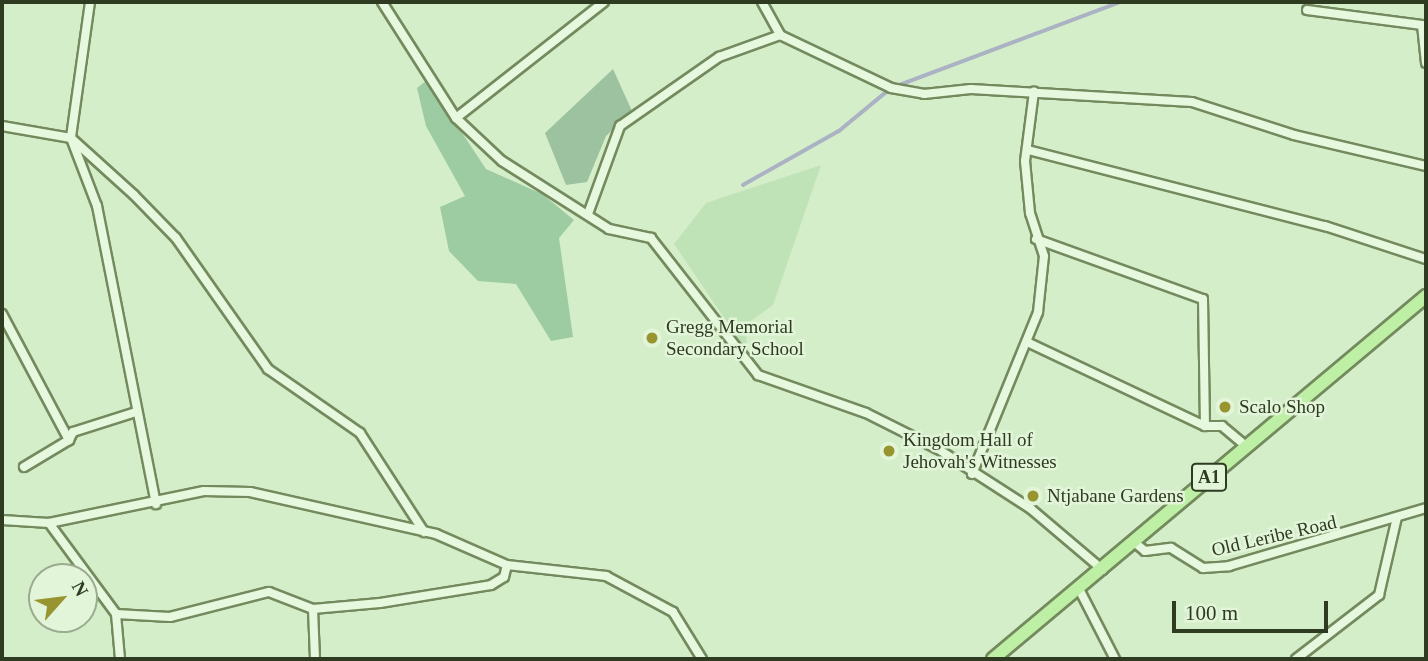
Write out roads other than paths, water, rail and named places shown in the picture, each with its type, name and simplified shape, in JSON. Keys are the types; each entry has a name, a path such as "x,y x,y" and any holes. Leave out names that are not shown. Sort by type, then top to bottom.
{"main road":[{"name":"A1","path":"993,659 1103,570 1426,297"}],"street":[{"path":"90,2 71,138 97,206 156,504"},
{"path":"382,2 456,118 502,161 610,229 650,238 758,375 866,413 1031,509 1103,570"},
{"path":"456,118 604,2"},
{"path":"762,2 780,35 891,88 924,94 1034,92 1192,102 1294,135 1426,166"},
{"path":"1307,10 1422,25 1426,39 1426,63"},
{"path":"588,214 620,126 719,57 780,35"},
{"path":"972,474 1038,312 1044,256 1036,240 1025,182 1034,92"},
{"path":"2,126 71,138 176,238 268,369 360,433 424,532"},
{"path":"1028,150 1426,259"},
{"path":"1036,240 1203,299 1205,426"},
{"path":"2,314 69,440"},
{"path":"1027,342 1205,426 1222,426 1247,446"},
{"path":"24,467 69,440 73,432 136,412"},
{"path":"2,520 49,523 156,504 204,491 250,492 424,532 507,565 606,576 673,612 702,659"},
{"name":"Old Leribe Road","path":"1134,542 1145,551 1171,548 1203,568 1229,566 1426,508"},
{"path":"1296,659 1379,596 1397,517"},
{"path":"49,523 116,614 120,659"},
{"path":"116,614 170,617 269,592 313,609 491,584 503,577 507,565"},
{"path":"1079,589 1115,659"},
{"path":"313,609 314,659"}],"waterway":[{"path":"897,86 1121,2"},
{"path":"743,185 839,131 890,89"}],"place":[{"name":"Gregg Memorial Secondary School","path":"652,338"},
{"name":"Scalo Shop","path":"1225,407"},
{"name":"Kingdom Hall of Jehovah's Witnesses","path":"889,451"},
{"name":"Ntjabane Gardens","path":"1033,496"}]}
